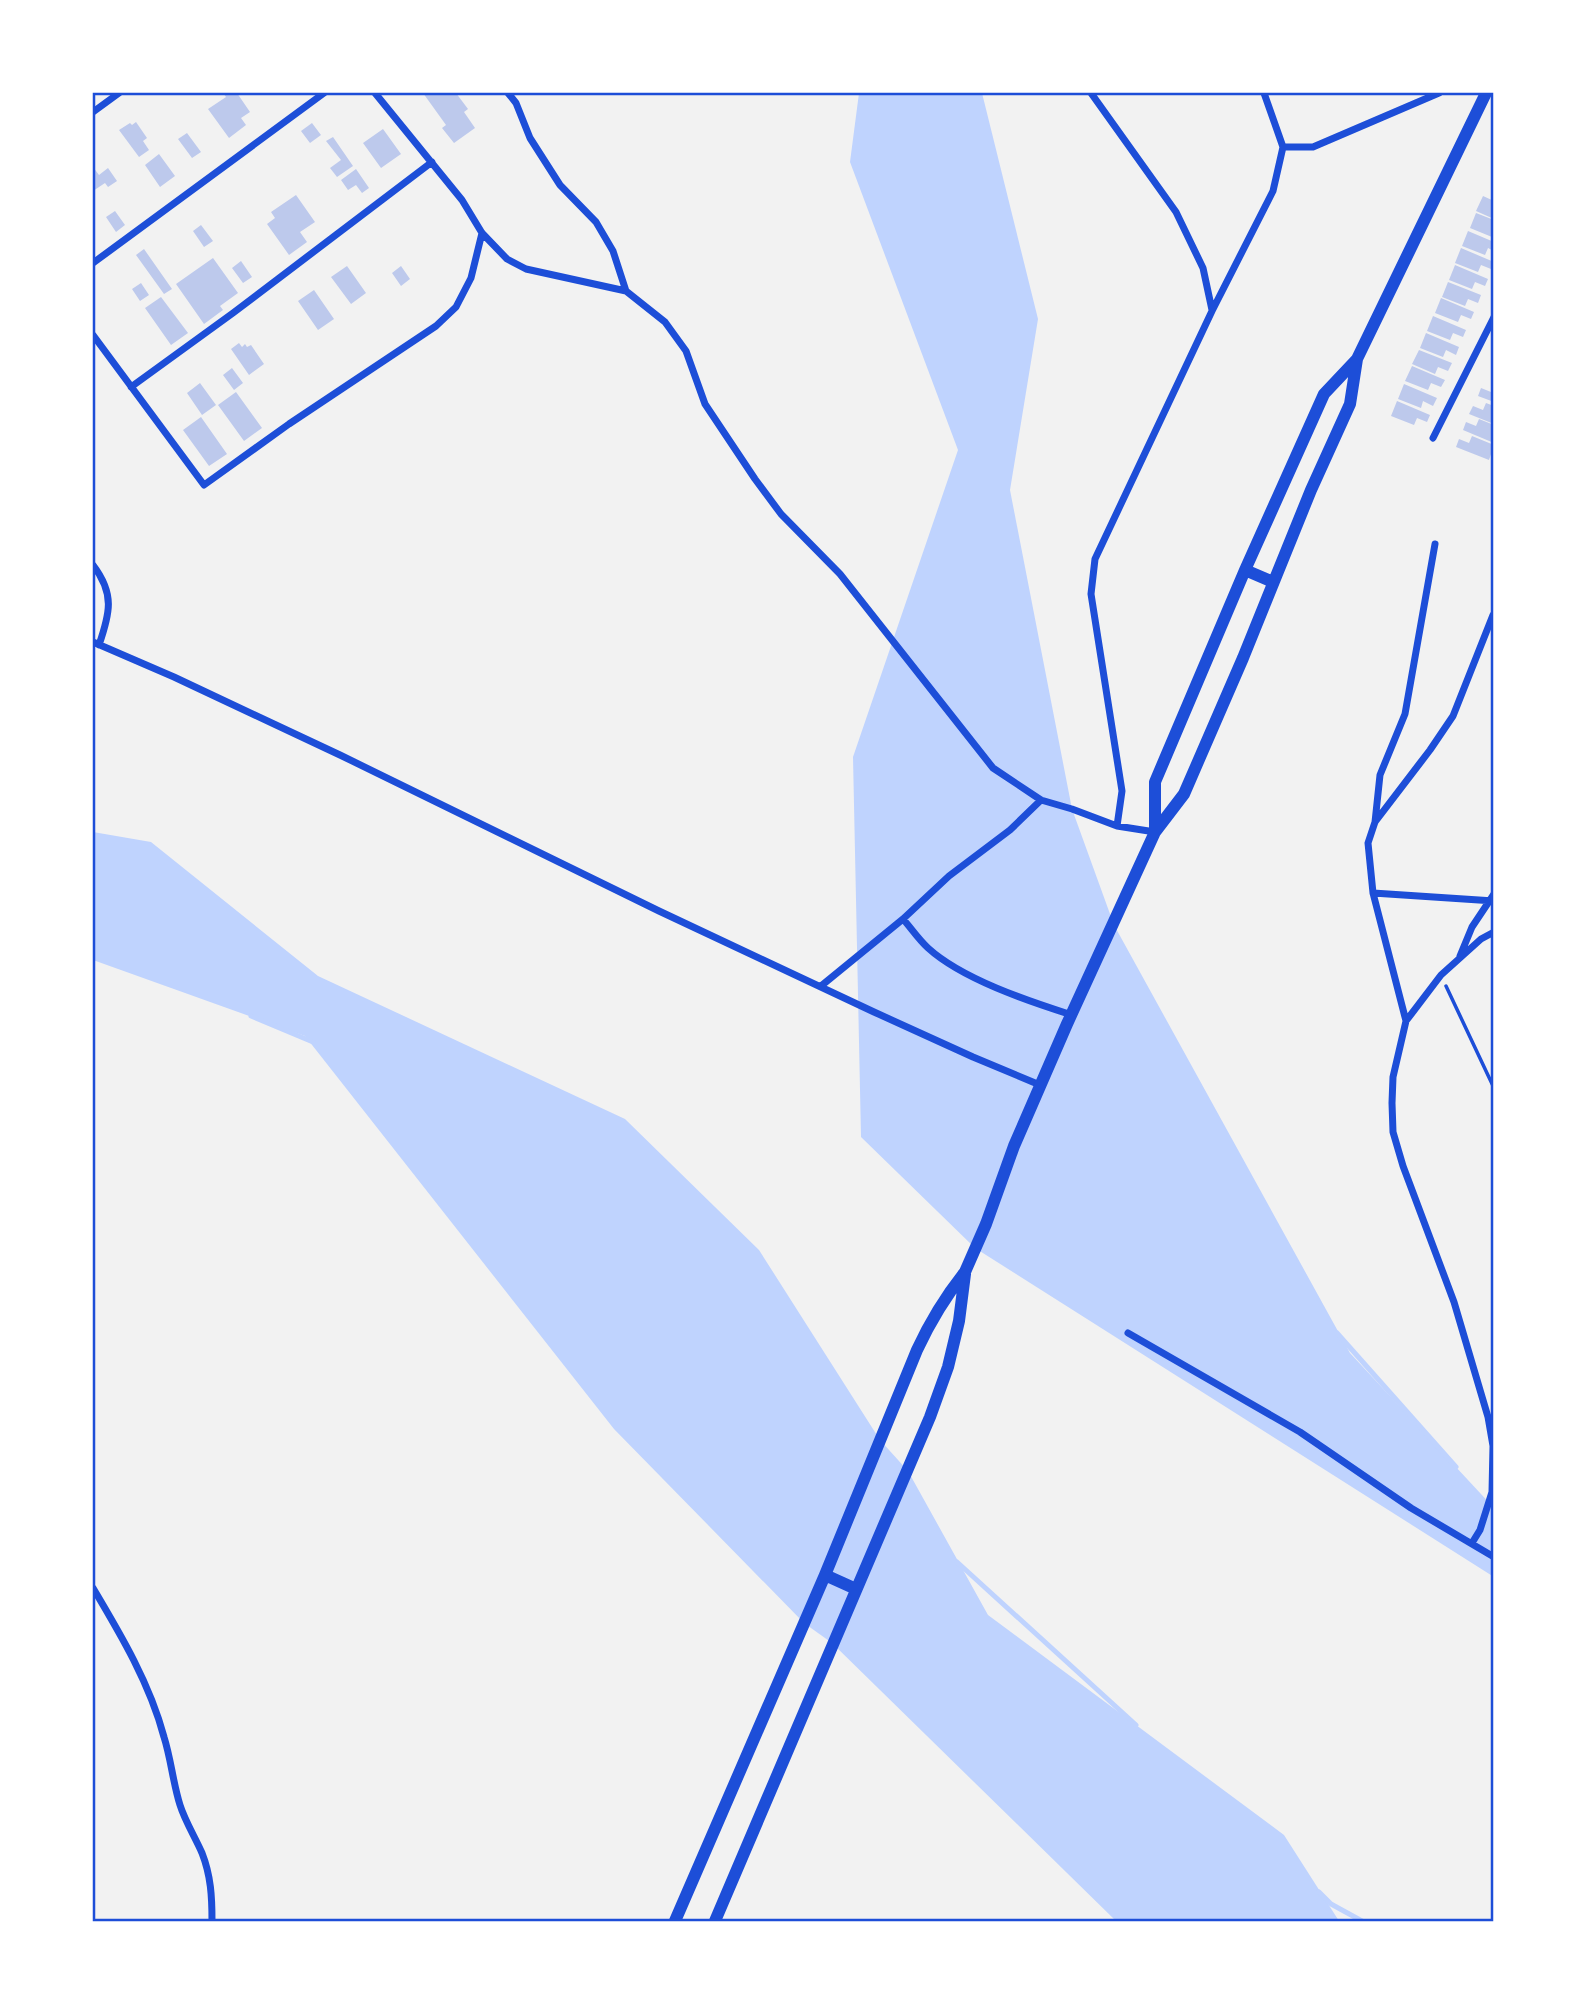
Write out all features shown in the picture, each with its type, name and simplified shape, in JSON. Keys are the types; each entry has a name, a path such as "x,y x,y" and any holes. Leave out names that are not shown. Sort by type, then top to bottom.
{"street":[{"path":"93,111 119,93"},
{"path":"93,263 324,93"},
{"path":"375,93 462,200 482,233 507,259 526,269 625,291 665,322 686,351 705,404 781,514 840,574 993,768 1041,800 1117,826 1155,832"},
{"path":"508,93 516,103 530,138 560,185 596,222 613,251 625,291"},
{"path":"1091,93 1176,212 1203,268 1212,311"},
{"path":"1117,826 1122,791 1091,594 1095,559 1212,311 1273,191 1283,147 1264,93"},
{"path":"1283,147 1313,147 1439,93"},
{"path":"715,1921 908,1471 948,1367 959,1321 965,1272 1014,1146 1155,832 1184,794 1244,658 1311,490 1350,404 1357,359 1486,93"},
{"path":"131,387 432,162"},
{"path":"93,335 204,485 289,424 436,327 456,307 471,278 482,233"},
{"path":"1433,438 1494,317"},
{"path":"1155,832 1155,782 1245,570 1324,394 1357,359"},
{"path":"1406,1021 1373,893 1368,843 1375,822 1380,775 1405,714 1435,544"},
{"path":"93,565 102,576 108,606 108,617 96,644 174,677 341,755 646,905 973,1058 1040,1085"},
{"path":"1245,570 1273,583"},
{"path":"1375,822 1453,716 1493,615"},
{"path":"821,986 903,919 949,876 1010,830 1041,800"},
{"path":"1373,893 1493,899"},
{"path":"1460,957 1472,927 1493,899"},
{"path":"903,919 928,948 949,963 991,985 1072,1015"},
{"path":"1472,1544 1480,1530 1492,1492 1493,1446 1488,1417 1454,1302 1393,1132 1393,1077 1406,1021 1441,975 1481,939 1494,932"},
{"path":"675,1921 825,1575 922,1340 944,1298 965,1272"},
{"path":"1128,1333 1300,1432 1411,1508 1494,1557"},
{"path":"825,1575 856,1589"},
{"path":"93,1588 148,1690 164,1736 180,1805 208,1873 212,1892 212,1921"}],"path":[{"path":"1441,975 1494,1088"}],"water":[{"path":"859,93 982,93 1038,319 1010,490 1072,809 1114,925 1350,1353 1494,1508 1494,1577 975,1248 861,1137 853,757 958,450 850,162"},
{"path":"93,832 151,842 318,976 625,1119 759,1250 880,1440 908,1471 988,1615 1284,1835 1339,1921 1116,1921 832,1643 804,1623 614,1429 305,1036 93,960"}],"building":[{"path":"223,93 237,93 250,112 241,118 246,125 229,138 208,109 226,97"},
{"path":"423,93 456,93 468,109 464,112 475,128 454,143 442,128 446,125"},
{"path":"136,122 147,138 143,141 149,150 139,157 119,130"},
{"path":"312,123 321,135 310,143 301,131"},
{"path":"383,129 401,154 381,168 363,143"},
{"path":"187,133 201,152 192,158 178,139"},
{"path":"333,137 353,166 337,177 330,168 341,160 326,141"},
{"path":"159,154 175,176 160,187 145,165"},
{"path":"93,167 99,175 108,168 117,181 108,187 105,183 93,191"},
{"path":"356,169 369,188 362,193 356,185 348,190 341,180"},
{"path":"296,195 315,222 300,232 307,242 289,255 267,224 275,218 271,212"},
{"path":"1483,196 1494,201 1494,219 1476,211"},
{"path":"115,211 125,225 116,232 106,217"},
{"path":"1476,213 1494,220 1492,237 1470,228"},
{"path":"201,225 213,241 204,247 193,231"},
{"path":"1468,231 1494,242 1494,251 1488,248 1485,255 1462,246"},
{"path":"1461,248 1494,262 1491,269 1481,265 1478,272 1455,263"},
{"path":"144,249 172,289 164,294 136,255"},
{"path":"213,258 238,293 220,306 223,310 204,324 176,284"},
{"path":"241,261 252,277 243,283 232,268"},
{"path":"1455,265 1488,279 1485,286 1475,282 1472,289 1449,280"},
{"path":"347,266 366,293 351,304 331,277"},
{"path":"401,266 410,279 401,286 392,273"},
{"path":"1448,282 1481,295 1478,303 1468,299 1465,306 1442,297"},
{"path":"141,283 149,295 140,301 132,289"},
{"path":"314,290 334,319 318,330 298,301"},
{"path":"161,297 188,333 171,345 145,308"},
{"path":"1441,298 1474,312 1471,319 1461,315 1458,322 1435,313"},
{"path":"1433,316 1466,330 1463,337 1453,333 1450,340 1427,331"},
{"path":"1426,333 1459,347 1456,355 1446,350 1443,357 1420,348"},
{"path":"239,343 242,347 245,344 247,347 251,345 264,364 249,375 231,349"},
{"path":"1419,350 1452,363 1448,371 1438,367 1435,374 1412,364"},
{"path":"1412,366 1445,380 1441,387 1431,383 1428,390 1405,381"},
{"path":"232,368 243,383 234,390 223,375"},
{"path":"200,383 216,405 202,415 187,393"},
{"path":"1404,384 1437,398 1433,406 1423,401 1421,408 1398,399"},
{"path":"1494,384 1494,402 1478,396 1481,388 1491,392"},
{"path":"236,392 262,428 244,441 218,405"},
{"path":"1397,401 1430,415 1427,422 1417,418 1414,425 1391,416"},
{"path":"1486,403 1494,406 1494,424 1469,414 1473,406 1483,410"},
{"path":"201,417 227,454 209,466 183,430"},
{"path":"1479,419 1494,425 1494,443 1463,430 1466,422 1476,426"},
{"path":"1472,436 1494,445 1489,460 1456,447 1459,439 1469,443"}],"waterway":[{"path":"251,1016 313,1042"},
{"path":"1337,1333 1456,1467"},
{"path":"957,1562 1136,1725"},
{"path":"1319,1892 1331,1904 1362,1921"}]}
